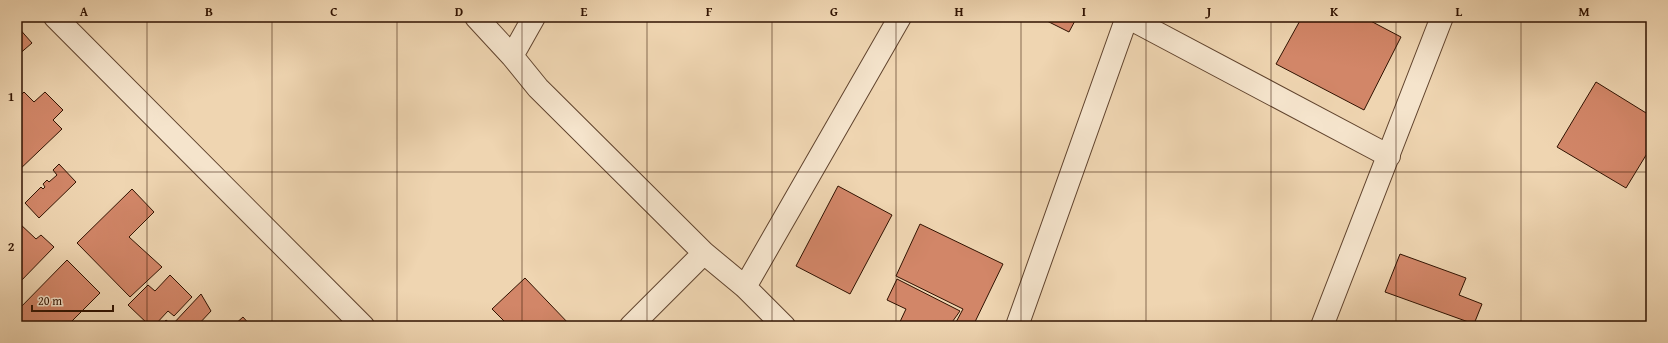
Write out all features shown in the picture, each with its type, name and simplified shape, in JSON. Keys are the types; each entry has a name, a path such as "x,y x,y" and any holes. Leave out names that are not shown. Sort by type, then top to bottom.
{"street":[{"path":"55,17 363,326"},
{"path":"476,17 512,56 538,88 704,253 745,287 784,326"},
{"path":"512,56 534,17"},
{"path":"745,287 900,17"},
{"path":"1017,326 1127,17 1389,156"},
{"path":"1322,326 1442,17"},
{"path":"632,326 704,253"}],"building":[{"path":"1039,17 1077,17 1069,32"},
{"path":"1302,17 1363,17 1401,37 1364,110 1276,64"},
{"path":"17,26 32,43 17,56"},
{"path":"1596,82 1651,116 1651,147 1626,188 1557,147"},
{"path":"24,92 34,102 45,92 63,110 53,120 62,129 17,172 17,99"},
{"path":"59,164 76,182 39,218 25,203 41,187 43,189 45,187 43,184 47,180 49,182 57,175 53,170"},
{"path":"838,186 892,215 850,294 796,266"},
{"path":"132,189 154,212 129,237 162,267 130,297 77,243"},
{"path":"19,223 36,239 41,235 54,247 17,285 17,224"},
{"path":"920,224 1003,264 973,326 960,326 955,324 963,309 896,276"},
{"path":"1400,254 1466,278 1459,295 1482,304 1474,324 1385,292"},
{"path":"67,260 100,293 67,326 17,326 17,311"},
{"path":"170,275 192,297 174,316 168,311 154,326 150,326 128,305 148,285 155,291"},
{"path":"525,278 571,326 509,326 492,309"},
{"path":"897,279 960,311 950,325 952,326 898,326 906,309 887,300"},
{"path":"201,294 211,311 197,326 161,326 166,320 172,325"},
{"path":"243,317 251,326 233,326"},
{"path":"717,321 722,326 712,326"}]}
